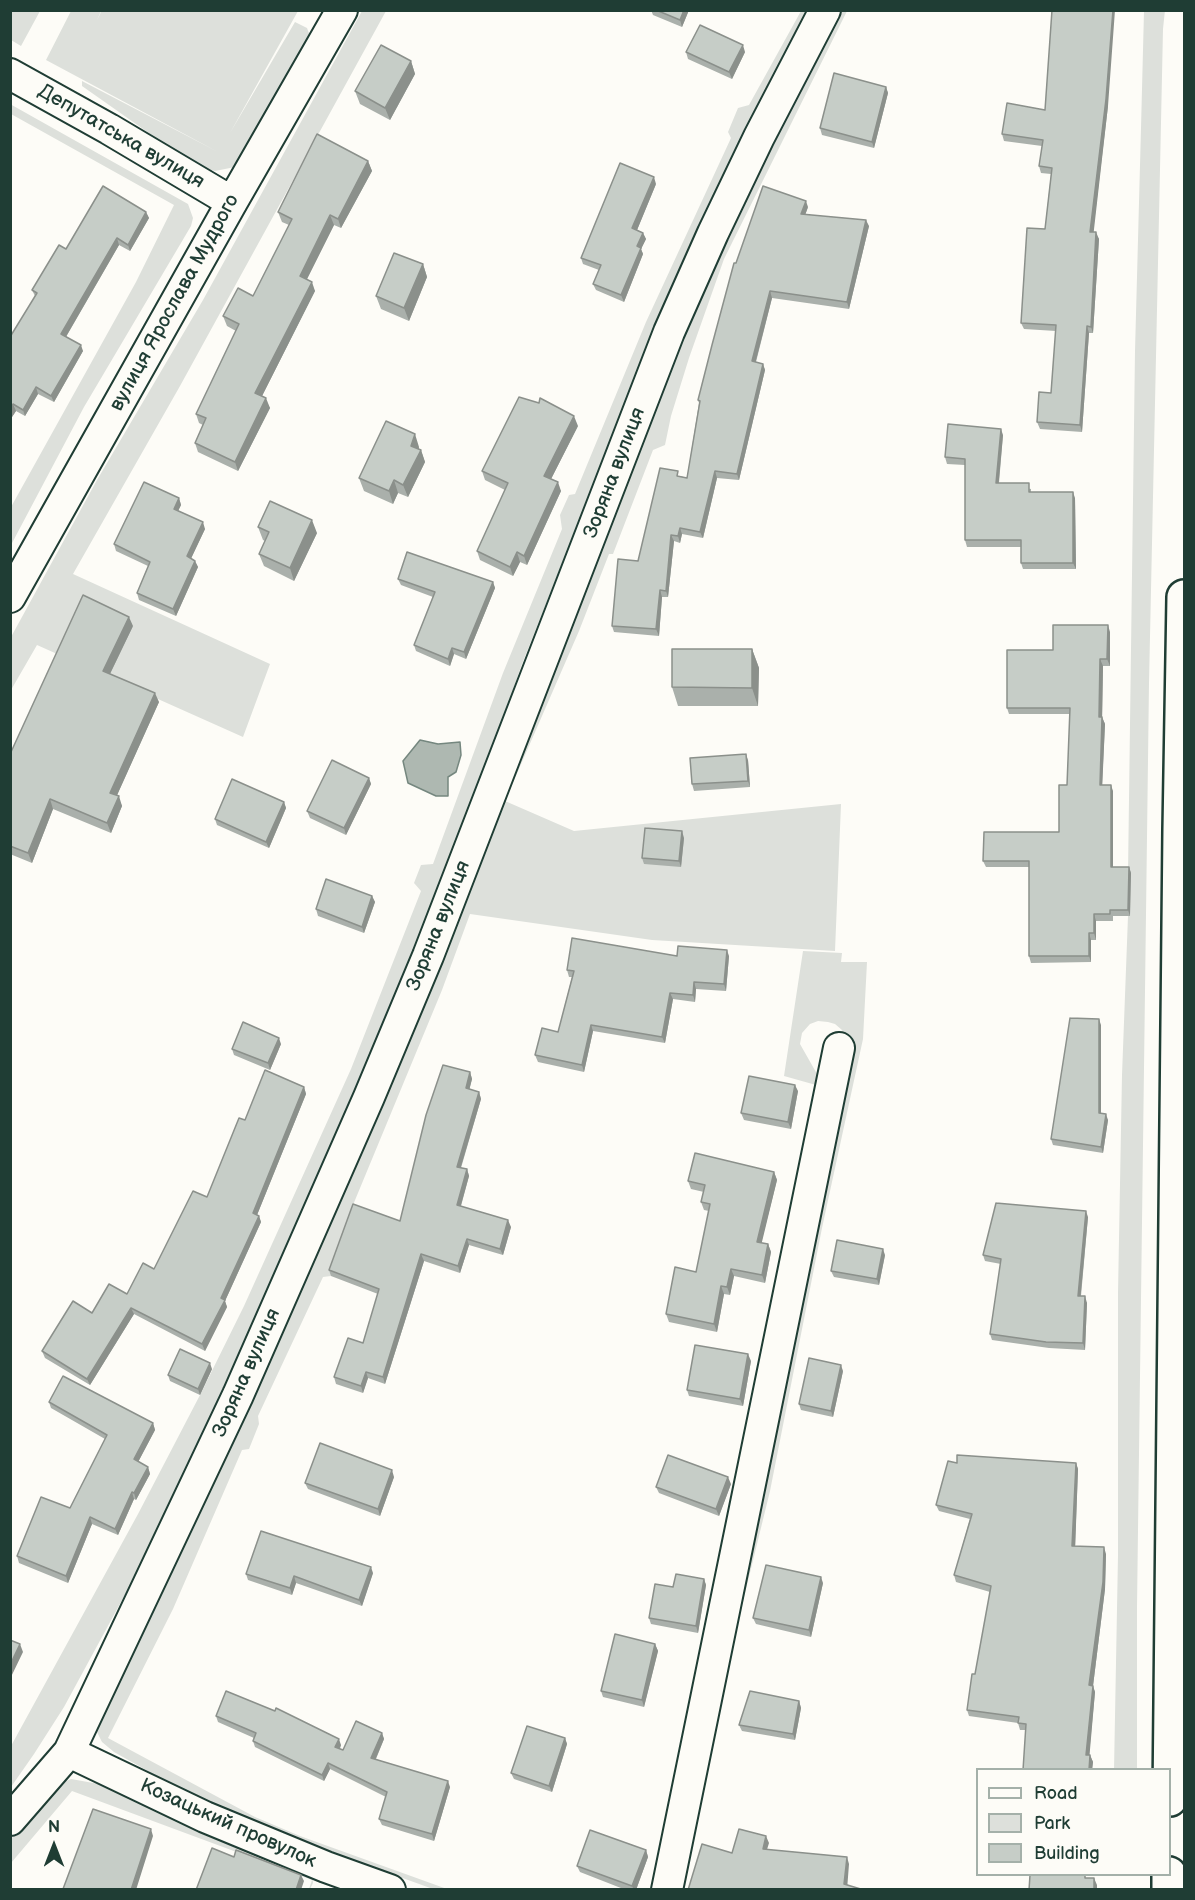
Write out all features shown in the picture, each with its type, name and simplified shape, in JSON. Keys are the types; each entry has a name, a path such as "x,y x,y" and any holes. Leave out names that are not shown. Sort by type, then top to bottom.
{"street":[{"name":"вулиця Ярослава Мудрого","path":"10,597 342,10"},
{"name":"Зоряна вулиця","path":"10,1820 69,1752 238,1395 369,1097 432,945 669,332 759,137 825,10"},
{"name":"Депутатська вулиця","path":"10,74 109,129 232,202"},
{"path":"1170,1768 1179,902 1185,597"},
{"path":"667,1890 839,1048"},
{"name":"Козацький провулок","path":"69,1752 205,1817 326,1867 390,1890"}],"green space":[{"path":"102,10 298,11 230,133 295,22 307,28 310,36 235,167 215,171 190,162 82,86 82,81 218,152 46,60 71,11 101,11 97,20"},
{"path":"1165,10 1149,683 1137,1768 1114,1768 1118,1555 1118,1293 1122,1075 1131,874 1128,873 1135,351 1144,11"},
{"path":"10,11 40,11 21,46 11,40"},
{"path":"362,11 386,11 180,386 73,574 270,664 243,737 37,645 11,690 11,637 97,480 203,300"},
{"path":"801,11 809,11 717,188 666,302 522,664 439,899 173,1506 64,1707 11,1787 11,1746 138,1514 200,1395 244,1306 351,1069 421,891 414,883 421,865 433,864 503,673 562,529 560,515 569,495 575,494 646,322 731,138 728,132 738,108 749,105"},
{"path":"833,11 847,11 724,259 689,358 671,416 665,445 653,450 613,554 609,554 579,631 505,801 574,831 841,804 835,951 652,940 470,914 442,990 353,1205 346,1237 337,1247 340,1253 331,1276 323,1277 258,1416 259,1424 249,1449 242,1450 173,1609 108,1738 255,1817 300,1836 447,1889 433,1889 253,1824 182,1790 114,1752 102,1742 96,1730 97,1715 689,313"},
{"path":"10,104 188,204 193,218 191,226 84,407 11,545 11,507 136,282 174,205 11,114"},
{"path":"803,951 842,953 841,962 867,962 863,1039 822,1228 770,1491 736,1630 680,1889 792,1356 848,1041 842,1030 828,1022 818,1021 810,1024 802,1033 800,1044 821,1081 661,1889 650,1890 717,1584 816,1085 784,1076"},
{"path":"71,1779 99,1784 163,1813 312,1874 313,1883 309,1889 312,1880 72,1791 11,1863 11,1839 59,1784"}],"shaded area":[{"path":"420,740 438,744 460,742 461,755 456,772 448,777 448,796 436,796 408,783 403,761"}],"building":[{"path":"656,10 684,10 680,20"},
{"path":"1052,10 1113,10 1106,99 1090,232 1096,232 1091,327 1087,326 1080,425 1037,422 1039,392 1051,393 1056,325 1021,323 1027,228 1045,229 1052,168 1039,166 1043,140 1002,134 1007,103 1045,110"},
{"path":"700,25 743,45 729,72 686,52"},
{"path":"381,45 411,61 385,108 355,91"},
{"path":"834,73 886,87 872,142 820,128"},
{"path":"317,134 368,161 338,219 330,215 300,276 312,282 255,393 266,398 235,462 195,443 206,418 196,414 239,324 223,316 238,288 253,296 292,219 278,212"},
{"path":"620,163 654,177 632,228 643,233 637,246 641,248 621,295 593,284 601,265 581,258"},
{"path":"103,186 146,212 128,245 117,238 61,334 81,345 51,396 36,387 23,410 13,404 10,410 10,337 37,293 32,290 59,245 66,249"},
{"path":"763,186 806,201 801,214 866,220 847,302 770,291 752,361 763,364 737,474 715,471 700,532 680,528 678,536 671,535 666,591 660,590 656,629 612,626 618,559 638,561 660,468 678,471 677,476 687,478 700,401 698,400 712,345 734,263 736,263"},
{"path":"394,253 423,264 404,308 376,296"},
{"path":"519,397 539,403 540,398 574,416 544,476 558,482 524,556 517,552 510,567 477,551 508,483 482,471"},
{"path":"386,421 415,434 411,446 421,450 403,485 394,480 389,491 359,478"},
{"path":"948,424 1001,429 996,483 1029,483 1029,492 1073,492 1073,563 1021,563 1021,540 965,540 965,459 945,457"},
{"path":"144,482 179,498 174,509 203,522 187,556 195,561 173,609 137,593 150,562 114,544"},
{"path":"270,501 312,520 290,568 259,554 269,532 258,527"},
{"path":"407,552 493,582 464,652 452,648 448,659 414,645 435,592 398,579"},
{"path":"83,595 129,617 103,671 155,693 110,793 119,796 107,823 50,799 28,853 10,846 10,752"},
{"path":"1053,625 1108,625 1107,659 1100,659 1099,717 1102,717 1100,785 1111,785 1111,867 1129,867 1128,910 1110,910 1110,914 1094,914 1094,933 1089,933 1089,956 1029,956 1029,861 983,861 984,832 1059,832 1059,785 1067,785 1070,708 1007,708 1007,650 1053,650"},
{"path":"672,649 752,649 752,688 672,687"},
{"path":"746,754 748,781 692,784 690,758"},
{"path":"332,760 369,778 344,828 307,811"},
{"path":"232,779 284,802 266,842 215,819"},
{"path":"645,828 682,831 679,861 642,858"},
{"path":"326,879 372,896 362,927 316,909"},
{"path":"572,938 677,956 678,946 727,950 724,984 694,982 693,995 670,993 662,1037 591,1025 582,1065 535,1055 542,1028 558,1032 574,971 567,970"},
{"path":"1070,1018 1099,1019 1099,1113 1106,1114 1101,1147 1051,1139"},
{"path":"243,1022 279,1038 268,1063 232,1049"},
{"path":"443,1065 470,1072 466,1088 479,1092 457,1167 467,1169 457,1205 508,1220 500,1249 467,1239 458,1266 421,1254 383,1377 366,1372 361,1386 334,1377 348,1338 363,1343 379,1289 329,1270 353,1204 400,1221 426,1115"},
{"path":"265,1070 304,1087 253,1213 259,1216 221,1298 225,1300 202,1344 131,1308 87,1379 42,1351 73,1301 92,1313 109,1284 127,1294 143,1263 154,1269 193,1191 207,1197 239,1118 245,1120"},
{"path":"749,1076 795,1085 788,1122 741,1113"},
{"path":"695,1153 774,1172 757,1242 768,1244 762,1275 731,1269 727,1287 721,1286 714,1324 666,1314 675,1267 696,1272 710,1204 701,1202 705,1185 688,1181"},
{"path":"996,1203 1086,1211 1078,1296 1085,1296 1083,1343 1046,1342 990,1334 1001,1259 983,1255"},
{"path":"837,1240 883,1249 877,1279 831,1271"},
{"path":"695,1345 748,1354 740,1399 687,1390"},
{"path":"180,1349 210,1363 198,1389 168,1375"},
{"path":"809,1358 841,1365 831,1411 799,1404"},
{"path":"63,1376 153,1423 134,1459 148,1467 134,1493 132,1492 115,1529 90,1517 66,1576 17,1556 41,1497 70,1508 107,1435 49,1402"},
{"path":"320,1443 392,1470 378,1509 305,1483"},
{"path":"668,1455 728,1477 716,1509 656,1487"},
{"path":"957,1455 1076,1463 1072,1546 1104,1547 1103,1582 1089,1685 1093,1686 1086,1755 1090,1755 1089,1768 1023,1768 1026,1724 1018,1723 1019,1717 967,1710 972,1674 975,1674 991,1586 954,1575 972,1514 936,1505 948,1461 957,1463"},
{"path":"261,1531 371,1567 359,1600 294,1576 290,1588 246,1574"},
{"path":"766,1565 821,1577 809,1630 753,1618"},
{"path":"676,1574 704,1579 696,1626 649,1618 655,1584 673,1587"},
{"path":"615,1634 655,1644 642,1700 601,1691"},
{"path":"10,1640 20,1644 10,1665"},
{"path":"226,1691 275,1711 276,1708 339,1739 335,1747 343,1750 356,1721 382,1733 371,1758 448,1781 432,1834 379,1819 387,1792 328,1763 322,1775 253,1741 256,1733 216,1716"},
{"path":"750,1691 799,1701 793,1734 739,1725"},
{"path":"527,1726 565,1738 549,1786 511,1773"},
{"path":"93,1809 151,1829 131,1890 63,1889"},
{"path":"739,1829 766,1836 763,1849 847,1857 844,1884 864,1890 688,1890 702,1844 732,1853"},
{"path":"590,1830 646,1850 632,1886 577,1866"},
{"path":"212,1848 234,1857 236,1850 301,1875 296,1890 196,1890"},
{"path":"1030,1876 1094,1878 1094,1890 1029,1890"}]}
